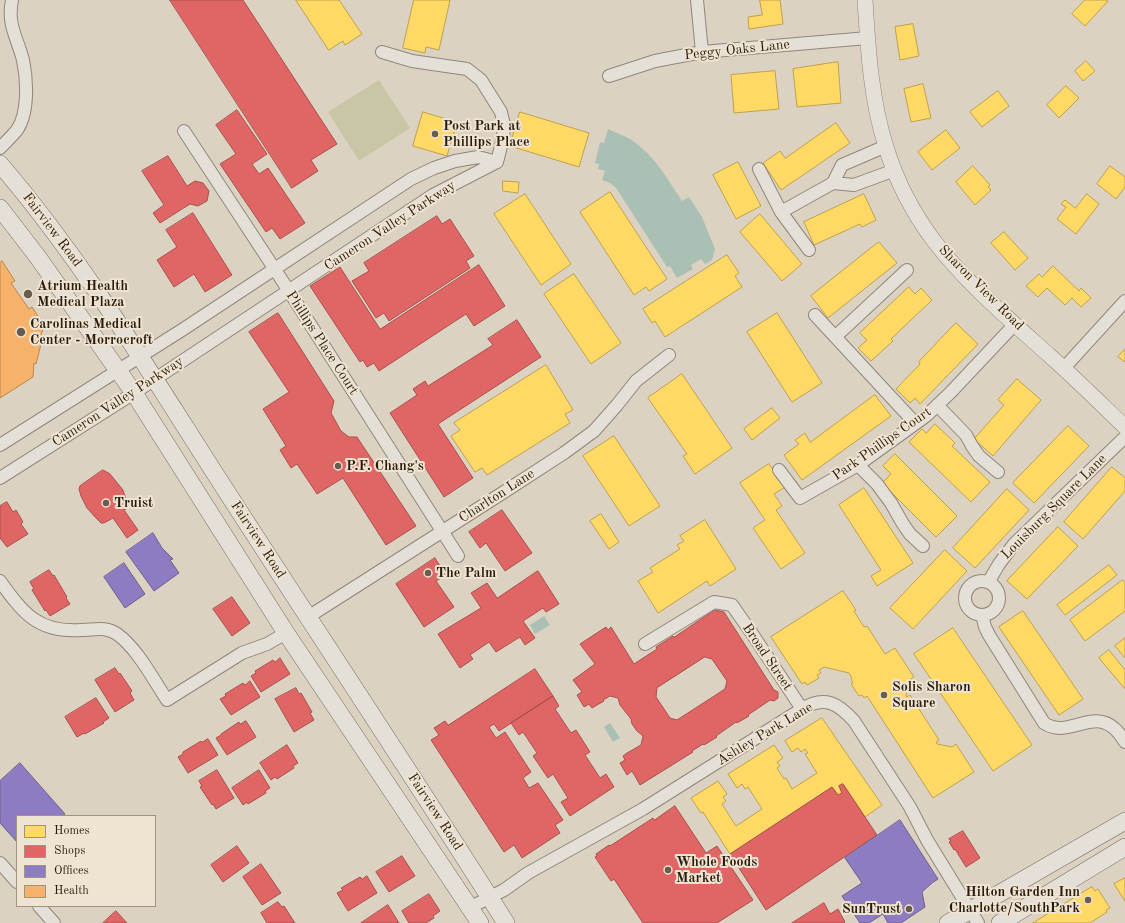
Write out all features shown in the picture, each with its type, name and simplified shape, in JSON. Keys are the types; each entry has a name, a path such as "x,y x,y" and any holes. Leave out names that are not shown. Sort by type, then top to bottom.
{"main road":[{"name":"Fairview Road","path":"0,164 67,247 424,794 506,923"},
{"name":"Fairview Road","path":"0,208 37,256 134,393 286,633 480,923"},
{"path":"948,923 974,916 1125,821"},
{"path":"1000,923 1125,847"}],"street":[{"path":"0,148 18,129 24,111 26,92 23,61 11,27 10,9 12,0"},
{"path":"697,0 702,52"},
{"name":"Sharon View Road","path":"865,0 875,100 886,146 895,170 917,215 951,261 1015,324 1064,368 1125,427"},
{"name":"Peggy Oaks Lane","path":"609,76 656,61 702,52 868,38"},
{"path":"382,52 412,61 467,69 481,80 501,112 504,126 503,138 497,162"},
{"name":"Phillips Place Court","path":"184,131 289,291 458,556"},
{"path":"781,212 833,182 842,165 886,146"},
{"name":"Cameron Valley Parkway","path":"0,445 275,270 410,179 455,162 478,157 497,162"},
{"name":"Cameron Valley Parkway","path":"0,478 134,393 433,195 497,162"},
{"path":"759,169 781,212 809,250"},
{"path":"833,182 854,185 895,170"},
{"path":"836,336 906,270"},
{"path":"1064,368 1125,301"},
{"path":"815,315 915,423"},
{"name":"Park Phillips Court","path":"779,470 800,498 858,465 937,405 1015,324"},
{"name":"Charlton Lane","path":"308,617 550,462 594,431 636,381 669,355"},
{"path":"937,405 966,435 979,456 998,472"},
{"name":"Louisburg Square Lane","path":"989,582 999,564 1014,544 1125,437"},
{"path":"858,465 877,484 891,503 910,534 923,546"},
{"path":"982,580 995,585 1000,598 995,610 989,614 982,615 970,610 966,604 965,598 966,591 970,585 982,580"},
{"path":"0,581 18,606 29,617 43,625 60,629 80,630 100,628 116,633 130,644 167,700 242,653 267,644 286,633"},
{"name":"Broad Street","path":"645,644 714,602 732,605 802,709"},
{"path":"982,615 989,635 1044,723 1051,728 1061,729 1090,721 1106,722 1120,733 1125,742"},
{"name":"Ashley Park Lane","path":"469,908 504,890 537,868 643,809 808,704 827,702 837,705 847,712 854,721 910,807 927,840 974,916"},
{"path":"0,863 16,881"},
{"path":"40,907 54,923"}],"shaded area":[{"path":"379,80 410,128 359,161 328,112"},
{"path":"608,129 630,139 641,147 654,161 682,201 689,197 702,217 715,249 712,260 705,264 701,259 691,265 693,269 677,278 670,266 667,267 616,188 610,183 602,180 605,171 598,169 599,164 595,163 600,142 604,143"},
{"path":"544,616 550,625 535,634 530,625"},
{"path":"610,723 620,738 613,742 604,727"}],"building: Homes":[{"path":"296,0 339,0 362,34 345,45 343,41 329,50"},
{"path":"414,0 450,0 439,50 426,47 425,53 403,48"},
{"path":"760,0 780,0 783,24 749,29 748,17 762,15"},
{"path":"1085,0 1108,1 1085,26 1072,14"},
{"path":"913,24 919,56 900,60 895,27"},
{"path":"1086,61 1095,71 1083,81 1075,71"},
{"path":"838,62 841,103 797,107 793,69"},
{"path":"775,71 779,109 734,113 731,75"},
{"path":"923,84 931,118 911,122 904,89"},
{"path":"1066,86 1079,98 1059,118 1047,105"},
{"path":"998,91 1009,106 982,127 970,112"},
{"name":"Post Park at Phillips Place","path":"423,112 457,122 447,156 413,146"},
{"path":"520,112 589,133 579,167 510,146"},
{"path":"836,123 850,143 781,190 763,163 780,151 785,158"},
{"path":"946,130 960,148 932,170 918,152"},
{"path":"738,162 761,206 736,219 713,175"},
{"path":"973,166 990,185 988,187 991,190 975,205 956,182"},
{"path":"1110,166 1125,177 1125,187 1116,199 1097,184"},
{"path":"503,181 519,182 518,193 503,191"},
{"path":"610,192 667,279 649,291 646,287 634,295 580,212"},
{"path":"525,194 571,264 541,285 494,214"},
{"path":"864,194 876,220 862,227 860,224 814,245 804,222"},
{"path":"1087,194 1099,204 1076,234 1057,219 1066,207 1061,204 1065,200 1075,208"},
{"path":"760,214 802,264 782,281 740,232"},
{"path":"1004,232 1028,258 1015,270 991,243"},
{"path":"879,242 897,263 828,318 811,296"},
{"path":"727,255 739,273 735,276 742,287 665,337 655,321 652,323 643,309"},
{"path":"1053,266 1079,291 1081,288 1091,298 1081,307 1072,298 1065,305 1047,288 1038,297 1026,286 1039,274 1042,277"},
{"path":"574,274 621,343 591,364 544,294"},
{"path":"909,287 915,294 921,288 932,300 891,339 893,341 871,361 858,348 867,340 860,333"},
{"path":"777,313 822,383 792,402 747,332"},
{"path":"956,323 978,344 920,404 915,398 910,403 896,389"},
{"path":"1125,349 1125,362 1118,357"},
{"path":"546,365 573,410 565,414 570,423 487,475 482,468 475,472 451,436 460,430 454,423"},
{"path":"682,374 732,448 695,474 683,456 687,454 648,398"},
{"path":"1017,379 1041,400 993,456 974,439 1004,405 998,400"},
{"path":"875,395 891,416 802,480 784,455 799,444 795,440 805,433 810,442"},
{"path":"772,408 780,418 752,440 744,429"},
{"path":"935,424 955,443 952,446 990,482 971,502 909,442 922,429 926,433"},
{"path":"1068,426 1089,446 1034,503 1013,483"},
{"path":"614,436 660,506 629,526 583,456"},
{"path":"895,454 957,516 936,537 882,483 891,474 883,466"},
{"path":"769,464 785,487 774,494 782,506 776,510 805,553 781,569 753,528 765,520 740,483"},
{"path":"1112,467 1125,478 1125,491 1083,539 1064,522"},
{"path":"864,488 913,563 877,586 871,576 881,570 839,505"},
{"path":"1007,489 1029,510 975,568 953,548"},
{"path":"601,514 619,542 609,549 590,521"},
{"path":"705,520 736,569 710,586 707,581 658,613 638,581 653,572 650,568 680,549 677,545 684,541 680,536"},
{"path":"1058,527 1078,546 1027,599 1007,581"},
{"path":"945,550 967,571 913,629 890,608"},
{"path":"1109,565 1117,575 1065,615 1057,605"},
{"path":"1123,580 1125,583 1125,611 1085,641 1070,620"},
{"name":"Solis Sharon Square","path":"843,591 856,610 854,611 864,627 867,626 885,654 895,648 914,677 909,680 906,695 907,697 910,695 939,740 936,742 937,744 952,747 956,744 974,772 933,798 867,696 864,698 862,695 859,696 851,684 853,683 849,673 824,667 819,670 821,673 817,675 819,678 807,685 805,682 802,684 771,637"},
{"path":"1023,611 1083,699 1059,715 999,627"},
{"path":"953,628 1032,745 993,771 914,654"},
{"path":"1125,638 1125,658 1115,646"},
{"path":"1109,650 1125,670 1125,689 1099,658"},
{"path":"822,718 882,805 865,817 843,784 839,786 842,793 838,795 832,787 730,854 703,812 701,813 691,798 718,781 727,794 723,797 726,801 722,804 736,826 762,809 748,787 745,789 742,784 737,788 728,774 774,745 783,758 777,762 780,766 777,768 784,779 786,778 792,789 817,773 805,754 808,753 805,749 801,752 798,748 792,752 785,741"},
{"path":"1125,878 1125,901 1114,884"},
{"name":"Hilton Garden Inn Charlotte/SouthPark","path":"1092,887 1095,891 1098,889 1110,908 1106,910 1107,912 1090,923 1033,923"}],"building: Shops":[{"path":"170,0 243,0 337,144 311,160 318,171 292,188"},
{"path":"237,110 267,154 252,164 259,174 268,168 305,223 280,239 272,228 266,232 220,164 236,154 216,125"},
{"path":"168,156 187,186 195,181 203,183 209,191 207,201 198,206 190,204 160,223 153,213 164,205 142,171"},
{"path":"193,213 232,275 205,292 194,274 174,287 157,260 177,247 166,230"},
{"path":"437,216 442,224 450,219 474,256 466,261 470,268 389,321 384,313 376,318 352,281 369,271 364,263"},
{"path":"479,265 505,306 474,326 466,314 379,371 374,363 367,367 363,360 360,362 310,286 340,267 380,329"},
{"path":"278,313 334,401 331,413 341,431 349,437 357,437 416,526 386,545 343,478 317,494 297,464 291,468 280,450 286,446 263,409 289,392 249,332"},
{"path":"517,320 541,357 438,424 473,478 444,497 390,413 417,395 413,389 425,381 428,386 493,345 488,339"},
{"name":"Truist","path":"103,470 110,474 123,490 128,505 128,508 124,510 138,530 127,538 113,518 101,523 87,508 81,496 79,489 80,486"},
{"path":"7,502 13,512 16,510 23,522 21,524 28,534 7,547 0,538 0,506"},
{"path":"502,510 532,553 505,571 486,543 480,548 469,532"},
{"path":"435,558 446,575 436,581 454,607 424,627 396,584"},
{"path":"49,570 53,576 54,575 70,604 50,616 46,610 45,611 32,590 34,589 30,582"},
{"path":"538,571 559,604 546,612 543,608 523,621 535,638 525,645 520,637 496,652 489,642 470,655 473,659 460,668 438,634 481,608 471,593 487,583 497,598"},
{"path":"232,597 250,623 232,636 213,609"},
{"path":"715,610 724,612 774,690 778,692 778,698 774,701 770,700 748,715 749,716 737,723 736,722 716,736 717,737 704,745 703,744 692,751 693,752 640,785 632,771 627,775 620,763 625,760 623,756 641,745 643,736 632,724 631,719 620,705 618,698 610,696 592,708 589,704 584,707 577,695 582,692 573,680 595,664 580,644 606,627 608,630 611,627 634,664 657,649 656,647 673,636 674,637","holes":["705,657 712,659 727,681 725,689 677,720 670,718 656,697 657,688"]},
{"path":"280,658 290,674 261,692 251,676 256,673 255,671 273,660 275,662"},
{"path":"115,668 132,691 130,693 134,700 115,712 95,680"},
{"path":"535,669 553,696 499,731 494,724 489,727 496,738 505,732 531,772 523,778 529,788 538,783 563,820 555,825 560,833 522,858 514,845 504,852 431,740 439,735 434,728 445,721 448,725"},
{"path":"250,681 260,697 231,715 220,699 226,696 225,694 243,683 245,685"},
{"path":"296,688 299,694 301,693 312,712 310,713 314,720 294,732 275,699"},
{"path":"553,696 559,706 555,709 571,733 576,730 590,752 585,755 600,778 606,774 614,787 570,816 561,802 568,798 553,774 548,778 533,756 537,753 523,732 519,735 511,723"},
{"path":"96,698 109,718 103,722 104,723 77,737 65,717"},
{"path":"246,721 256,737 227,755 216,738 239,722 240,724"},
{"path":"208,739 218,755 188,773 178,757 183,754 183,752 201,741 202,742"},
{"path":"287,745 298,763 293,766 294,768 277,779 275,777 271,780 260,763"},
{"path":"217,770 234,798 216,809 200,787 202,786 199,781"},
{"path":"259,770 270,788 265,791 266,793 248,804 247,802 243,805 232,788"},
{"path":"843,784 877,835 766,910 730,854 832,787 838,795 842,793 839,786"},
{"name":"Whole Foods Market","path":"675,806 706,853 717,846 753,900 717,923 643,923 614,879 611,881 595,857 597,856 596,854 609,845 610,846 653,818 654,820"},
{"path":"963,831 980,858 966,867 949,842 951,841 949,839"},
{"path":"237,846 249,863 223,882 211,865"},
{"path":"402,856 415,876 389,892 376,872"},
{"path":"261,864 281,893 262,905 243,877"},
{"path":"367,876 377,893 348,911 337,893 343,890 341,888 360,877 362,879"},
{"path":"429,894 440,911 433,916 434,918 426,923 409,923 402,911"},
{"path":"278,902 282,907 284,906 295,923 267,923 261,913"},
{"path":"824,903 830,914 838,909 845,922 792,923"},
{"path":"388,905 399,923 361,923"},
{"path":"116,911 127,923 103,923"}],"building: Offices":[{"path":"153,533 162,548 173,559 170,560 179,573 154,591 126,552"},
{"path":"124,563 145,594 125,608 104,577"},
{"path":"20,763 65,814 16,815 16,841 0,823 0,781"},
{"path":"900,820 938,879 922,892 925,907 901,923 888,923 883,914 869,923 860,923 842,896 862,883 845,858"}],"building: Health":[{"name":"Carolinas Medical Center - Morrocroft","path":"2,261 15,281 11,283 29,309 32,307 44,325 36,364 34,363 33,377 0,398 0,263"}],"place":[{"name":"Post Park at Phillips Place","path":"435,134"},
{"name":"Atrium Health Medical Plaza","path":"28,294"},
{"name":"Carolinas Medical Center - Morrocroft","path":"21,332"},
{"name":"P.F. Chang's","path":"338,466"},
{"name":"Truist","path":"106,503"},
{"name":"The Palm","path":"428,573"},
{"name":"Solis Sharon Square","path":"884,695"},
{"name":"Whole Foods Market","path":"668,870"},
{"name":"Hilton Garden Inn Charlotte/SouthPark","path":"1088,900"},
{"name":"SunTrust","path":"909,909"}]}
